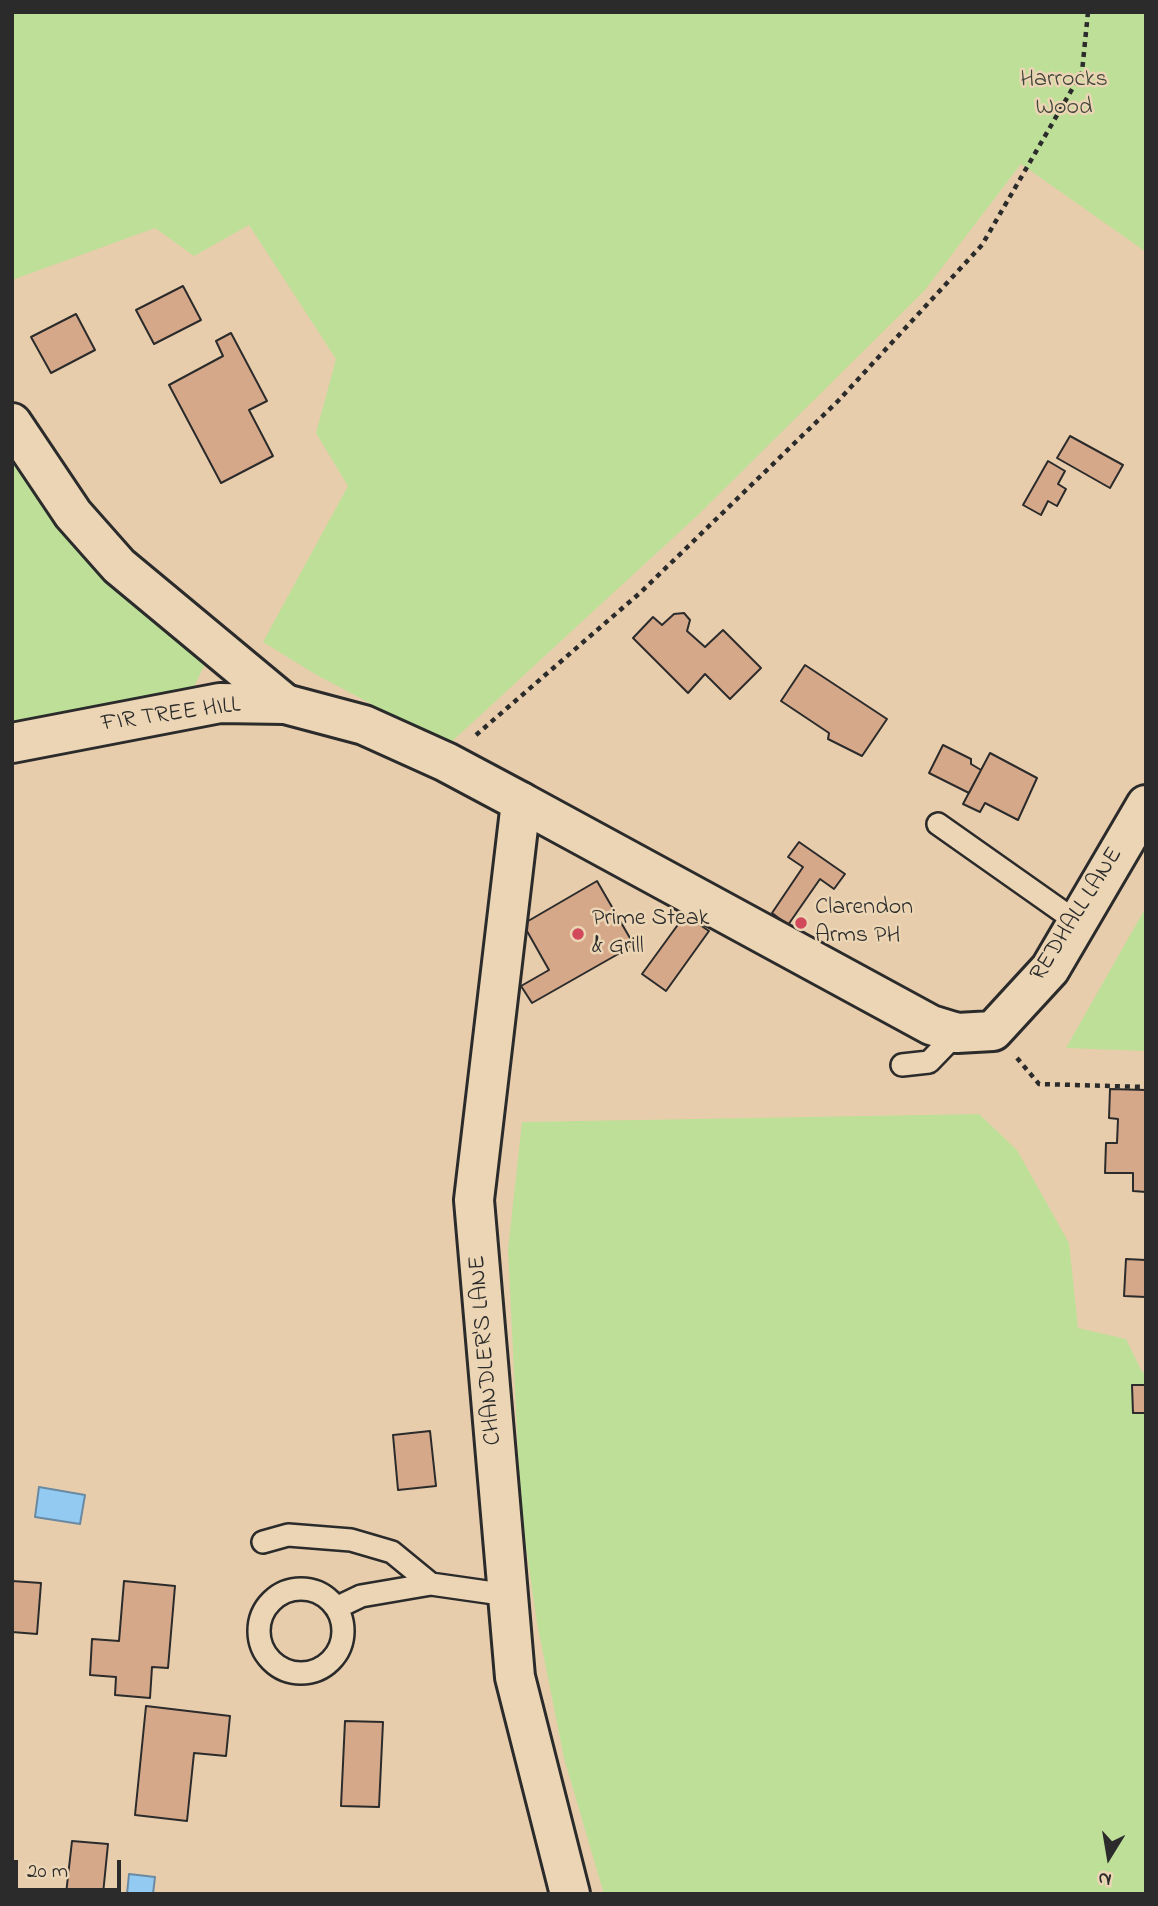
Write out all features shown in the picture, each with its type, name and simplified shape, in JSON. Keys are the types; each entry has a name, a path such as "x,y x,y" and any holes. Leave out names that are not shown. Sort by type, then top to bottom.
{"street":[{"path":"12,423 73,514 118,565 285,704"},
{"name":"FIR TREE HILL","path":"12,743 220,704 285,704 364,725 446,762 521,802"},
{"path":"521,802 931,1025 975,1032"},
{"name":"CHANDLER'S LANE","path":"521,802 474,1200 515,1677 570,1894"},
{"name":"REDHALL LANE","path":"975,1032 1050,969 1146,805"}],"lane":[{"path":"938,824 1077,922"},
{"path":"902,1065 929,1062 975,1032"},
{"path":"262,1542 288,1535 351,1540 392,1552 431,1584"},
{"path":"336,1608 362,1596 431,1584 508,1595"},
{"path":"301,1588 327,1597 336,1608 343,1634 340,1647 327,1664 308,1672 294,1672 270,1660 259,1635 260,1620 275,1597 301,1588"}],"path":[{"path":"446,762 641,592 838,401 982,245 1082,72 1088,12"},
{"path":"975,1032 1039,1084 1146,1087"}],"green space":[{"name":"Harrocks Wood","path":"12,12 1146,12 1146,252 1021,164 924,291 699,514 448,745 315,674 263,642 348,486 316,433 336,359 249,225 194,256 155,228 12,280"},
{"path":"12,458 92,567 206,662 190,695 12,732"},
{"path":"1146,907 1146,1051 1066,1048"},
{"path":"979,1114 1017,1150 1069,1243 1078,1328 1126,1339 1142,1372 1146,1372 1146,1894 604,1894 564,1758 537,1623 521,1513 508,1250 522,1122"}],"water":[{"path":"39,1487 85,1495 80,1524 35,1517"},
{"path":"129,1874 155,1877 153,1894 127,1894"}],"building":[{"path":"183,286 201,320 154,344 136,310"},
{"path":"76,314 95,350 51,373 31,337"},
{"path":"231,333 267,401 249,410 273,456 221,483 169,385 223,356 216,341"},
{"path":"1070,436 1123,465 1110,488 1057,458"},
{"path":"1048,461 1065,471 1058,484 1066,489 1057,506 1048,501 1041,515 1023,505"},
{"path":"684,613 690,620 687,631 705,647 723,630 761,668 730,699 705,674 688,693 633,638 653,617 662,625 674,614"},
{"path":"805,665 887,719 862,756 828,739 829,733 781,701"},
{"path":"943,745 971,759 971,764 981,770 969,793 929,773"},
{"path":"990,753 1037,778 1018,820 985,803 980,812 963,804"},
{"path":"799,842 845,874 834,889 820,879 788,925 772,913 803,867 788,857"},
{"name":"Prime Steak & Grill","path":"597,881 634,945 532,1003 521,986 549,970 523,924"},
{"path":"685,915 709,931 666,991 642,974"},
{"path":"1110,1089 1146,1090 1146,1192 1133,1191 1133,1173 1105,1173 1106,1143 1117,1143 1118,1119 1109,1118"},
{"path":"1126,1259 1146,1260 1146,1297 1124,1296"},
{"path":"1132,1385 1146,1385 1146,1413 1133,1413"},
{"path":"430,1431 436,1486 398,1490 393,1435"},
{"path":"12,1581 41,1583 37,1634 12,1632"},
{"path":"124,1581 175,1586 168,1668 152,1667 150,1698 115,1695 116,1677 90,1675 92,1639 119,1641"},
{"path":"146,1706 230,1716 226,1756 194,1753 187,1821 135,1815"},
{"path":"345,1721 383,1722 379,1807 341,1806"},
{"path":"72,1841 108,1844 103,1894 66,1894"}],"place":[{"name":"Clarendon Arms PH","path":"801,923"},
{"name":"Prime Steak & Grill","path":"578,934"}]}
